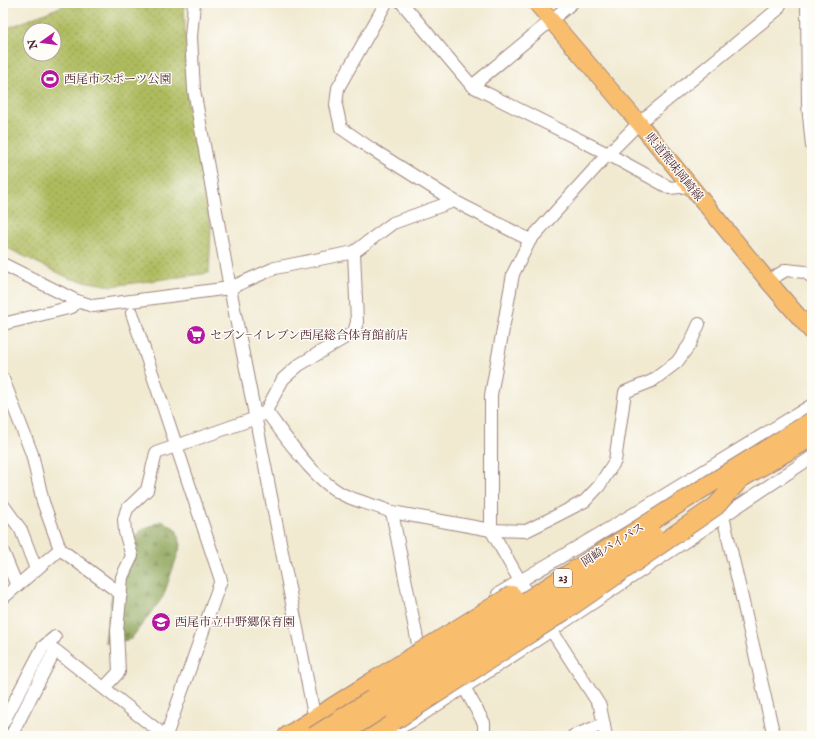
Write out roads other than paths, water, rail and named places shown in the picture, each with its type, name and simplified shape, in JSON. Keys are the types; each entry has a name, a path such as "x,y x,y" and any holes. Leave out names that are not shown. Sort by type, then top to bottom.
{"highway":[{"name":"岡崎バイパス","path":"314,736 702,489 812,421"},
{"name":"岡崎バイパス","path":"339,736 741,478 812,437"},
{"name":"23","path":"383,728 563,612 716,506 741,478"},
{"name":"23","path":"287,736 543,576 620,535 689,493 702,489"}],"main road":[{"name":"県道熊味岡崎線","path":"536,3 639,123 689,186 812,332"}],"street":[{"path":"194,3 191,37 194,90 230,288 261,415 318,736"},
{"path":"386,3 338,88 336,105 340,128 454,201 530,240"},
{"path":"402,3 472,86 608,154 670,188 689,186"},
{"path":"472,86 572,3"},
{"path":"606,736 600,706 520,581 491,530 491,395 513,274 530,240 608,154 639,123 778,10 781,3"},
{"path":"807,3 808,104 812,146"},
{"path":"3,264 77,301 92,306 230,288 275,268 354,252 393,223 454,201"},
{"path":"104,688 119,672 117,631 120,594 122,577 132,556 125,532 124,519 127,509 147,490 156,452 261,415 283,379 299,365 354,332 357,322 354,252"},
{"path":"768,281 786,270 805,272 812,277"},
{"path":"3,324 72,307 77,301"},
{"path":"12,736 55,650 166,736 221,580 132,313"},
{"path":"261,415 326,483 345,496 392,512 491,530 526,531 584,501 599,486 615,461 625,392 652,381 677,362 690,344 699,324"},
{"path":"3,379 32,454 43,502 60,549 120,594"},
{"path":"345,699 353,686 418,644 520,581 635,514 812,405"},
{"path":"383,728 399,728 464,687 812,457"},
{"path":"3,505 21,530 36,569"},
{"path":"392,512 418,644"},
{"path":"723,516 774,736"},
{"path":"3,598 60,549"},
{"path":"3,552 17,586"},
{"path":"3,723 43,647 55,637"},
{"path":"464,687 484,723 484,736"},
{"path":"573,736 604,724"}],"place":[{"name":"西尾市スポーツ公園","path":"50,79"},
{"name":"セブン−イレブン西尾総合体育館前店","path":"196,335"},
{"name":"西尾市立中野郷保育園","path":"161,622"}]}
